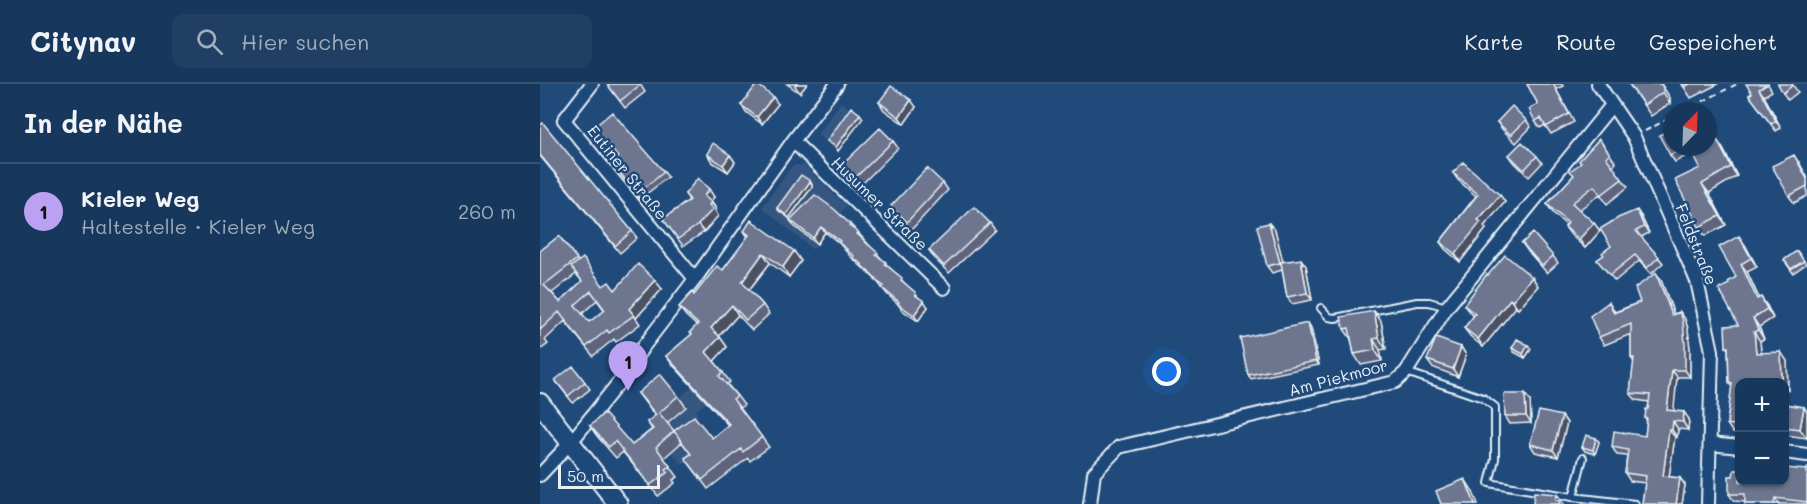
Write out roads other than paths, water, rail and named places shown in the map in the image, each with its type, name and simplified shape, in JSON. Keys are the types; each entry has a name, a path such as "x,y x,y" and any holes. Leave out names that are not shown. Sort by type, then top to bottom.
{"main road":[{"path":"540,403 618,504"}],"street":[{"name":"Eutiner Straße","path":"592,84 564,120 695,279"},
{"path":"540,475 571,442 620,381 793,141 837,84"},
{"name":"Feldstraße","path":"1598,84 1634,136 1696,280 1712,351 1708,504"},
{"name":"Am Piekmoor","path":"1090,504 1094,472 1119,447 1395,382 1406,372 1447,307 1612,105"},
{"name":"Husumer Straße","path":"793,141 944,288"},
{"path":"1710,444 1735,446"},
{"path":"1789,453 1807,455"}],"lane":[{"path":"1321,308 1329,317 1335,318 1417,302 1429,302 1447,307"},
{"path":"1406,372 1483,398 1495,407 1495,459 1490,483 1573,497 1635,504"},
{"path":"1573,497 1583,458"}],"place":[{"name":"Kieler Weg","path":"628,391"}]}
